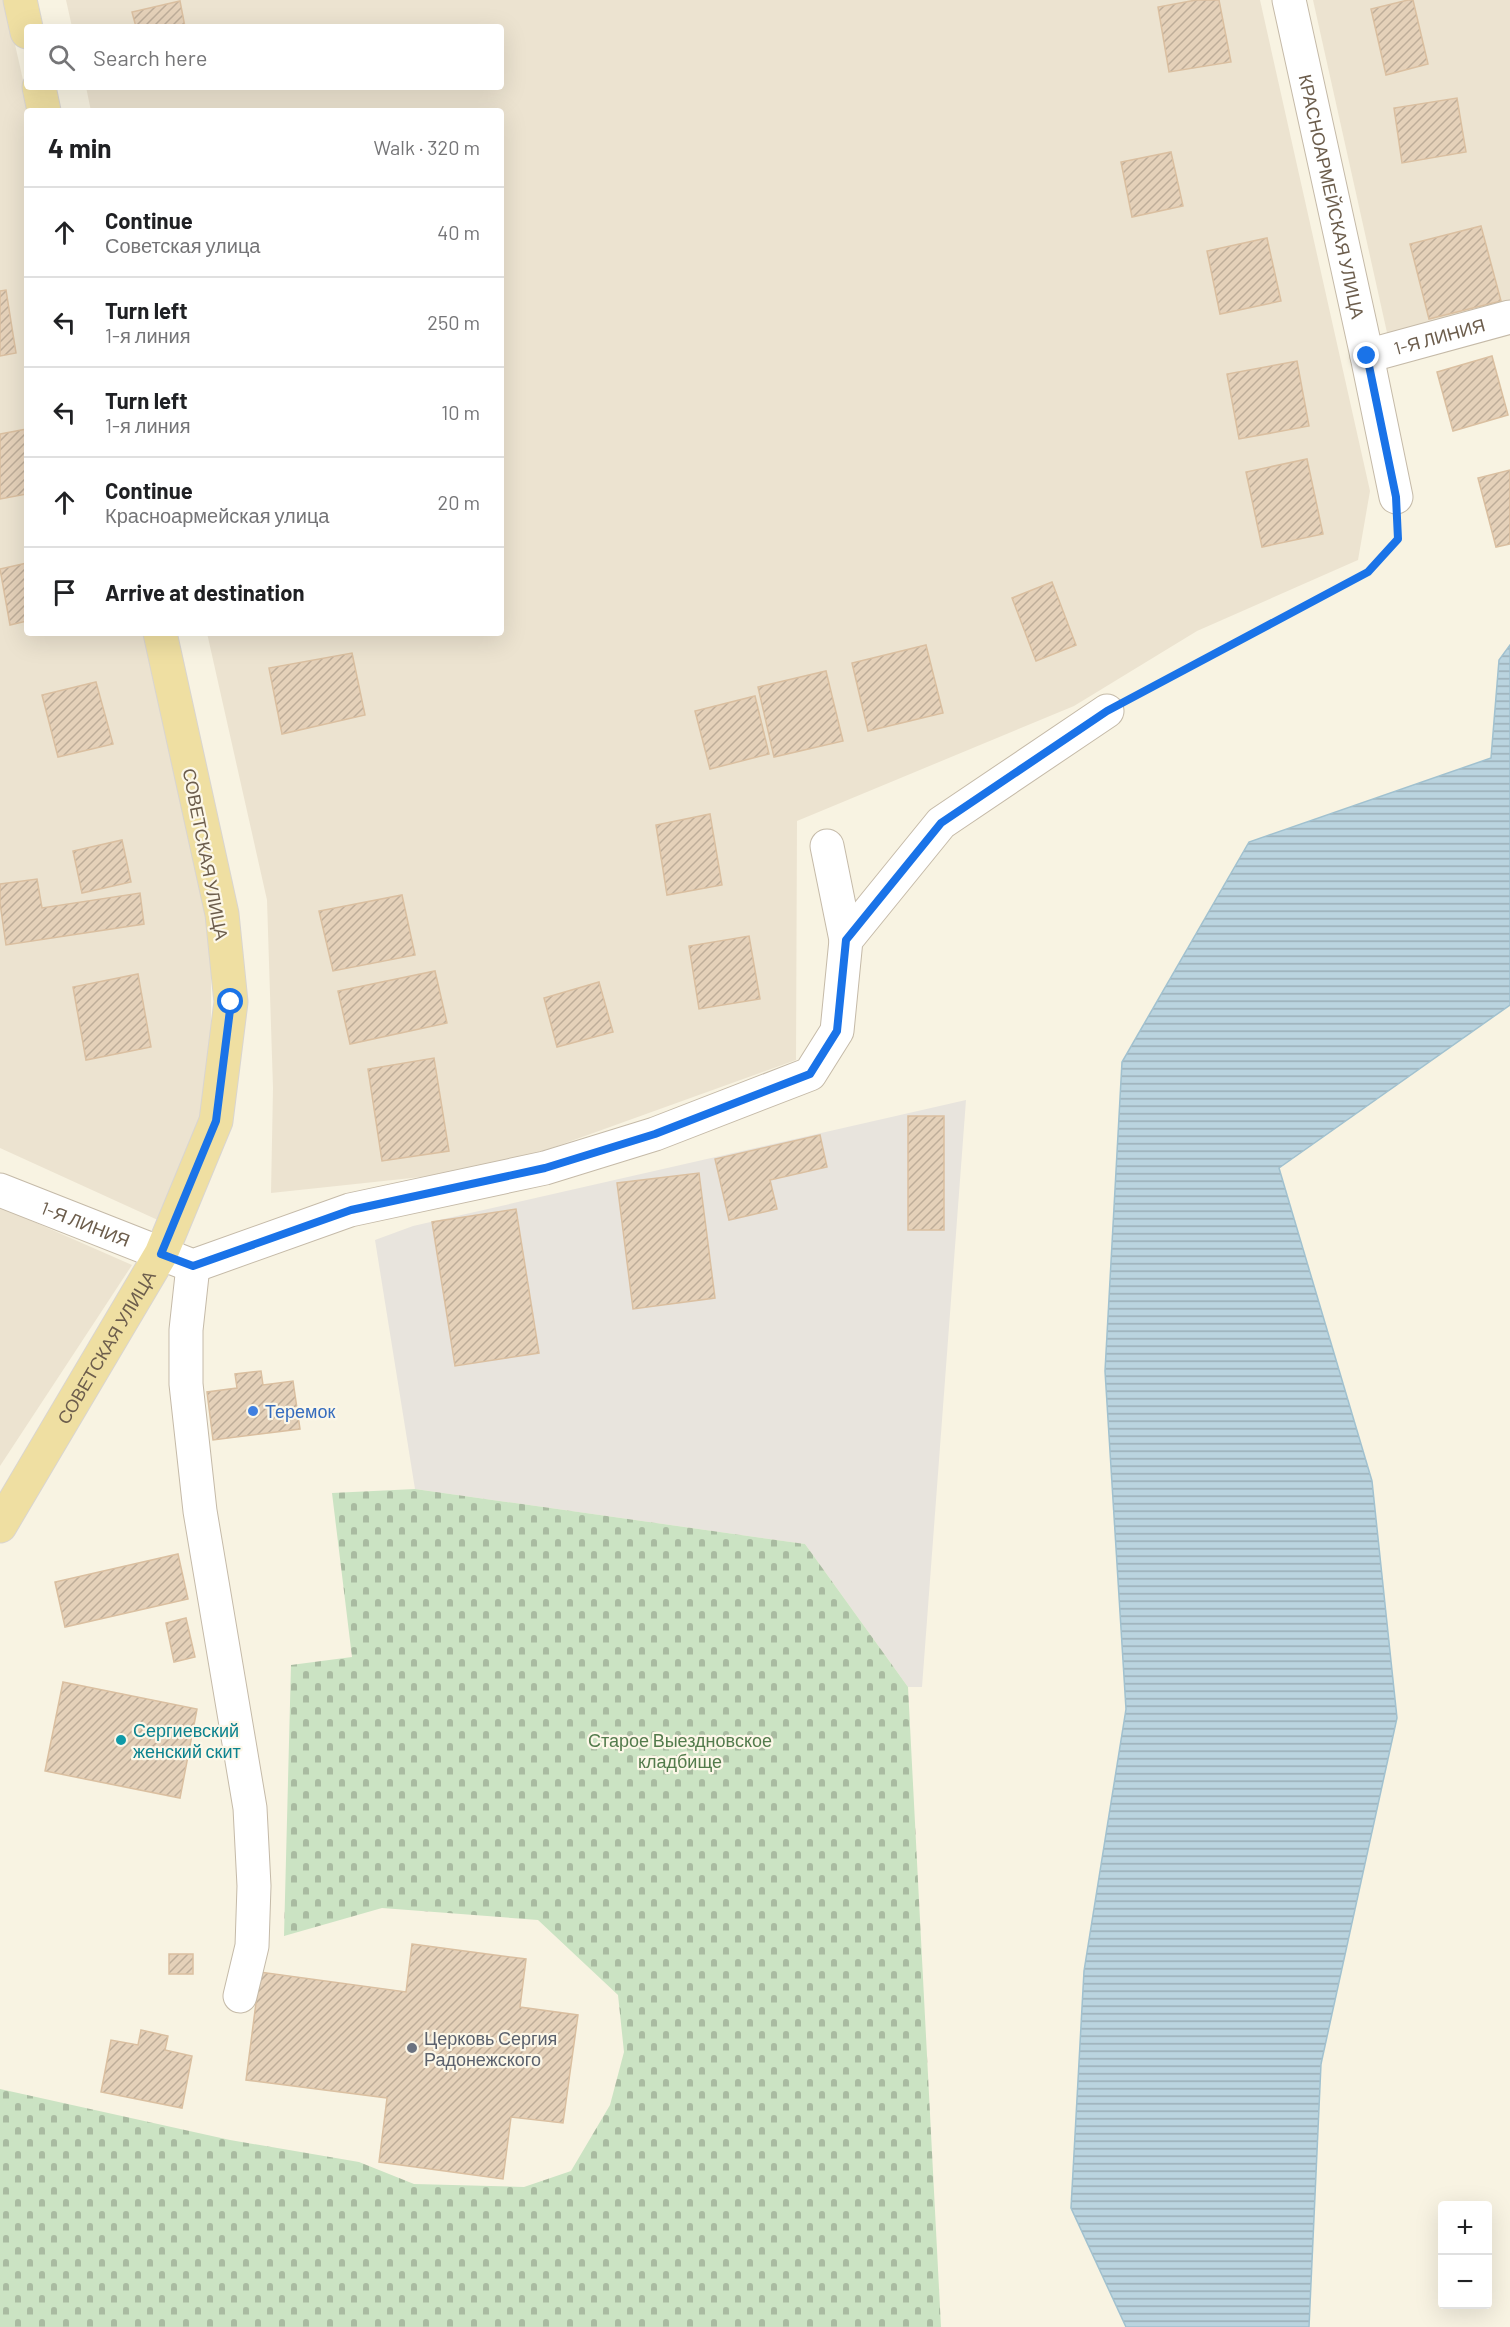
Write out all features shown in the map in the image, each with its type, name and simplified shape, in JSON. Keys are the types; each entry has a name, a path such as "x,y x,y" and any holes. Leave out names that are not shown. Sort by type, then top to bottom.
{"main road":[{"path":"20,0 25,24"},
{"path":"40,90 43,108"},
{"name":"СОВЕТСКАЯ УЛИЦА","path":"0,1526 161,1254 216,1121 231,1002 222,914 161,636"}],"street":[{"name":"КРАСНОАРМЕЙСКАЯ УЛИЦА","path":"1289,0 1396,497"},
{"name":"1-Я ЛИНИЯ","path":"1367,356 1510,317"},
{"path":"846,940 941,823 1107,711"},
{"path":"240,1996 252,1946 254,1886 250,1808 200,1511 188,1395 186,1330 193,1266 351,1210 545,1168 655,1134 810,1074 837,1031 846,940 827,846"},
{"name":"1-Я ЛИНИЯ","path":"0,1190 193,1266"}],"path":[{"path":"1107,711 1368,572 1398,539 1396,497"}],"shaded area":[{"path":"0,0 5,0 29,108 24,108 24,636 147,636 211,922 211,1095 160,1221 0,1148"},
{"path":"66,0 1260,0 1370,491 1358,560 1197,631 1074,706 797,821 796,1060 535,1154 468,1172 271,1193 273,1088 267,900 208,636 504,636 504,108 90,108 87,90 504,90 504,24 71,24"},
{"path":"1313,0 1510,0 1510,305 1388,337"},
{"path":"966,1100 922,1687 908,1687 805,1544 415,1489 375,1240 413,1226"},
{"path":"0,1207 132,1265 0,1466"}],"green space":[{"name":"Старое Выездновское кладбище","path":"415,1489 805,1544 908,1687 941,2327 0,2327 0,2089 230,2140 359,2162 414,2184 524,2187 571,2171 610,2105 624,2052 618,1995 538,1920 382,1908 284,1936 291,1665 352,1657 332,1493"}],"water":[{"path":"1510,645 1510,1005 1279,1168 1372,1481 1397,1718 1321,2064 1309,2327 1126,2327 1071,2208 1084,1971 1126,1709 1105,1371 1122,1062 1249,842 1491,758 1499,660"}],"building":[{"path":"1196,0 1219,0 1231,62 1169,72 1158,7"},
{"path":"1413,0 1428,64 1386,75 1371,9"},
{"path":"180,1 184,24 135,24 132,12"},
{"path":"1457,98 1466,152 1402,163 1394,108"},
{"path":"1171,152 1183,206 1132,217 1121,162"},
{"path":"1481,226 1501,301 1429,319 1410,244"},
{"path":"1267,238 1281,301 1220,314 1207,251"},
{"path":"6,290 16,353 0,356 0,291"},
{"path":"1492,356 1508,415 1453,431 1437,372"},
{"path":"1297,361 1309,426 1239,439 1227,374"},
{"path":"24,430 24,495 0,499 0,434"},
{"path":"1307,459 1323,534 1262,547 1246,472"},
{"path":"1510,470 1510,544 1496,547 1478,478"},
{"path":"24,564 24,622 10,625 0,569"},
{"path":"1052,582 1076,645 1036,661 1012,598"},
{"path":"926,645 943,713 868,731 852,663"},
{"path":"352,653 365,715 282,734 269,668"},
{"path":"826,671 843,741 774,757 758,687"},
{"path":"96,682 113,744 58,757 42,695"},
{"path":"755,696 769,754 710,769 695,711"},
{"path":"710,814 722,885 667,895 656,825"},
{"path":"122,840 131,882 82,893 73,851"},
{"path":"37,879 42,908 140,893 144,924 6,945 0,903 0,884"},
{"path":"402,895 415,955 333,971 319,911"},
{"path":"749,936 760,999 699,1009 689,946"},
{"path":"435,971 447,1023 350,1044 338,991"},
{"path":"138,974 151,1047 86,1060 73,987"},
{"path":"599,982 613,1032 557,1047 544,998"},
{"path":"434,1058 449,1151 382,1161 368,1069"},
{"path":"908,1116 944,1116 944,1230 908,1230"},
{"path":"820,1135 827,1167 770,1180 777,1209 729,1220 715,1159"},
{"path":"699,1173 715,1298 633,1309 617,1183"},
{"path":"516,1209 539,1353 455,1366 432,1222"},
{"name":"Теремок","path":"261,1371 263,1385 293,1381 300,1429 213,1440 207,1392 237,1388 235,1374"},
{"path":"178,1554 188,1599 65,1627 55,1582"},
{"path":"186,1618 195,1657 174,1662 166,1623"},
{"name":"Сергиевский женский скит","path":"63,1682 197,1709 180,1798 45,1771"},
{"name":"Церковь Сергия Радонежского","path":"412,1944 526,1959 520,2007 578,2015 563,2123 511,2117 503,2179 379,2162 387,2098 246,2080 260,1972 406,1992"},
{"path":"169,1954 193,1954 193,1974 169,1974"},
{"path":"141,2030 168,2036 165,2050 192,2056 182,2108 101,2092 111,2040 138,2045"}],"place":[{"name":"Теремок","path":"253,1411"},
{"name":"Сергиевский женский скит","path":"121,1740"},
{"name":"Церковь Сергия Радонежского","path":"412,2048"}],"route":[{"path":"231,1002 216,1121 161,1254 193,1266 351,1210 545,1168 655,1134 810,1074 837,1031 846,940 941,823 1107,711 1368,572 1398,539 1396,497 1367,356"}]}
